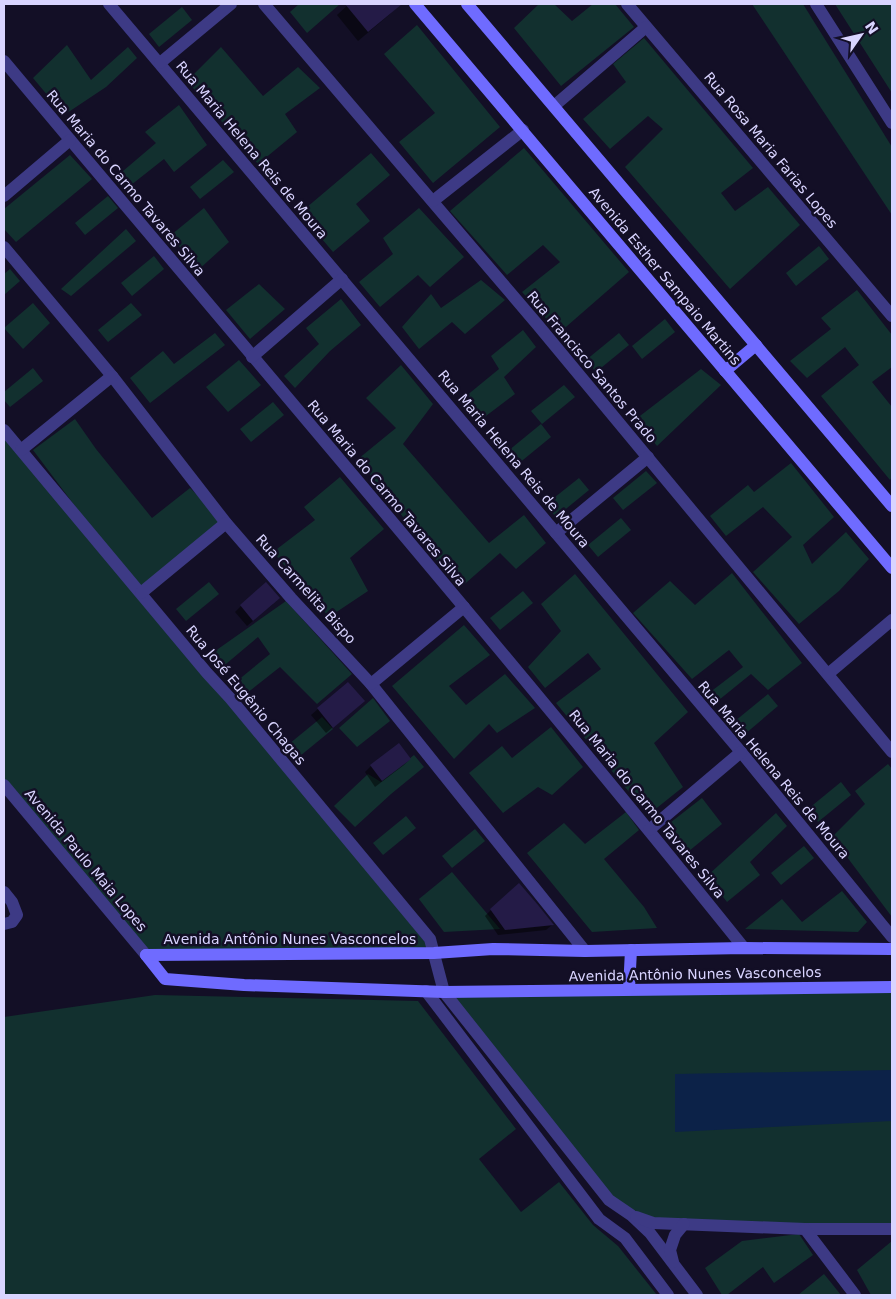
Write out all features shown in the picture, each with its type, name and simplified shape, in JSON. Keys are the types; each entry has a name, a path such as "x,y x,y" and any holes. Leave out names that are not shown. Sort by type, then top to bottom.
{"street":[{"name":"Rua Maria Helena Reis de Moura","path":"109,4 741,752 892,937"},
{"path":"160,63 231,4"},
{"name":"Rua Francisco Santos Prado","path":"264,4 648,457 892,752"},
{"name":"Avenida Esther Sampaio Martins","path":"415,4 892,568"},
{"name":"Avenida Esther Sampaio Martins","path":"467,4 892,506"},
{"name":"Rua Rosa Maria Farias Lopes","path":"627,4 892,316"},
{"path":"816,4 892,123"},
{"path":"554,106 646,27"},
{"name":"Rua Maria do Carmo Tavares Silva","path":"4,61 464,606 744,948"},
{"path":"432,201 523,130"},
{"path":"4,196 70,140"},
{"name":"Rua Carmelita Bispo","path":"4,247 112,376 226,523 291,598 371,684 584,951"},
{"path":"252,357 342,279"},
{"path":"725,371 756,345"},
{"path":"22,450 112,376"},
{"name":"Rua José Eugênio Chagas","path":"4,430 430,939 444,992"},
{"path":"556,533 648,457"},
{"path":"141,594 226,523"},
{"path":"371,684 464,606"},
{"path":"828,674 892,620"},
{"path":"649,830 741,752"},
{"name":"Avenida Paulo Maia Lopes","path":"4,785 146,955"},
{"path":"4,892 12,902 17,914 12,922 4,924"},
{"name":"Avenida Antônio Nunes Vasconcelos","path":"146,955 434,953 493,948 584,951 744,948 892,949"},
{"path":"629,989 631,950"},
{"name":"Avenida Antônio Nunes Vasconcelos","path":"146,955 165,979 244,985 444,992 892,987"},
{"path":"426,991 599,1219 625,1238 668,1295"},
{"path":"444,992 609,1200 631,1215 650,1233 697,1295"},
{"path":"631,1215 653,1223 892,1229"},
{"path":"674,1265 670,1250 675,1235 684,1224"},
{"path":"805,1228 855,1295"}],"green space":[{"path":"299,4 340,4 307,33 290,12"},
{"path":"539,4 554,4 572,21 593,4 615,4 634,27 561,86 514,28"},
{"path":"752,4 803,4 892,147 892,215"},
{"path":"835,4 892,4 892,93"},
{"path":"182,7 192,20 159,47 149,34"},
{"path":"417,25 500,127 433,183 399,142 435,113 384,54"},
{"path":"644,38 753,168 721,193 735,211 768,187 800,225 730,289 625,167 663,129 648,116 610,149 583,119 626,82 613,64"},
{"path":"67,45 91,80 128,47 137,58 106,87 64,115 33,78"},
{"path":"221,47 263,96 298,67 320,88 285,114 297,132 258,164 187,81"},
{"path":"179,105 207,145 174,172 164,159 126,189 116,177 156,143 145,132"},
{"path":"524,148 629,272 559,333 522,292 560,262 543,245 507,275 450,211"},
{"path":"371,153 390,175 356,204 370,221 333,252 300,213"},
{"path":"70,155 92,179 16,242 4,229 4,209"},
{"path":"223,160 234,172 200,199 190,187"},
{"path":"108,196 118,208 85,235 75,223"},
{"path":"204,208 229,242 197,271 171,235"},
{"path":"419,208 464,257 430,287 418,275 380,307 359,282 393,254 383,238"},
{"path":"126,229 136,241 71,296 61,289"},
{"path":"819,246 829,259 796,286 786,273"},
{"path":"154,256 164,269 132,296 121,283"},
{"path":"10,269 20,281 4,295 4,274"},
{"path":"481,280 505,300 465,334 452,322 419,349 402,327 431,294 441,308"},
{"path":"259,284 285,309 250,339 226,310"},
{"path":"857,290 892,335 892,367 872,382 892,407 892,477 890,480 821,396 859,365 845,347 807,378 790,361 831,329 821,318"},
{"path":"341,299 361,325 330,351 295,388 284,376 319,344 306,328"},
{"path":"33,303 50,323 23,349 4,328"},
{"path":"131,303 142,315 108,342 98,330"},
{"path":"665,319 675,332 642,359 632,346"},
{"path":"523,330 536,347 504,377 515,394 478,422 460,401 499,369 491,356"},
{"path":"215,333 225,345 150,403 130,378 163,351 174,364"},
{"path":"619,333 629,345 596,372 586,360"},
{"path":"239,360 261,385 228,412 206,387"},
{"path":"401,365 433,404 403,444 489,543 524,515 546,543 516,569 500,553 459,589 358,459 396,428 366,398"},
{"path":"33,368 43,381 10,407 4,400 4,392"},
{"path":"701,369 721,385 657,446 636,419"},
{"path":"564,385 575,397 542,424 531,411"},
{"path":"273,402 284,415 251,442 240,429"},
{"path":"75,419 96,449 152,518 190,488 226,523 141,593 434,953 146,955 4,785 4,430 132,582 33,450"},
{"path":"541,424 551,437 518,464 508,451"},
{"path":"791,463 834,517 803,545 812,564 846,532 869,559 839,591 799,624 753,572 792,537 763,507 726,536 710,516 748,485 754,492"},
{"path":"646,471 657,483 623,510 613,498"},
{"path":"340,477 384,529 350,558 368,591 329,617 273,552 315,520 304,507"},
{"path":"579,478 589,490 556,517 545,505"},
{"path":"621,518 631,530 598,557 588,545"},
{"path":"732,573 802,663 768,690 751,674 714,704 705,696 743,667 729,650 692,679 633,613 670,581 695,605"},
{"path":"575,574 688,712 654,743 683,787 648,815 556,703 601,669 588,653 545,688 528,667 561,631 541,604"},
{"path":"209,582 219,594 186,621 176,609"},
{"path":"523,591 533,603 500,630 490,618"},
{"path":"286,601 352,674 317,704 280,667 247,693 237,681 270,654 258,637 220,669 208,656"},
{"path":"464,625 490,655 449,686 466,705 505,674 535,708 497,733 489,724 454,759 392,686"},
{"path":"768,694 778,706 745,734 735,721"},
{"path":"373,698 390,721 357,747 339,728"},
{"path":"322,717 333,729 300,756 289,744"},
{"path":"551,727 583,767 552,795 538,787 503,813 469,773 502,746 512,758"},
{"path":"414,755 424,767 355,827 334,806 368,774 381,782"},
{"path":"888,764 892,769 892,917 832,837 865,804 855,791"},
{"path":"841,782 851,795 818,822 808,809"},
{"path":"702,798 722,824 689,851 666,826"},
{"path":"626,812 639,830 604,859 644,907 657,928 592,932 527,853 564,823 585,844"},
{"path":"776,813 787,826 750,862 760,875 727,902 707,876"},
{"path":"406,816 416,828 383,855 373,843"},
{"path":"475,829 485,841 452,868 442,856"},
{"path":"804,846 814,858 781,885 771,873"},
{"path":"452,872 500,929 444,932 419,899"},
{"path":"842,891 867,922 858,932 745,929 782,899 802,922"},
{"path":"892,984 892,1229 653,1223 609,1200 444,992"},
{"path":"155,995 418,1001 516,1129 479,1159 521,1212 559,1182 593,1225 618,1246 657,1295 4,1295 4,1017"},
{"path":"799,1234 813,1255 774,1283 763,1267 727,1295 722,1295 705,1268 742,1241"},
{"path":"892,1241 892,1295 871,1295 857,1270"},
{"path":"824,1274 841,1295 798,1295"}],"water":[{"path":"892,1070 892,1121 675,1132 675,1074"}],"building":[{"path":"345,4 402,4 368,32"},
{"path":"266,582 280,598 253,621 240,605"},
{"path":"348,682 365,701 333,728 317,708"},
{"path":"399,743 411,759 382,781 370,765"},
{"path":"519,883 554,925 505,930 490,909"}]}
